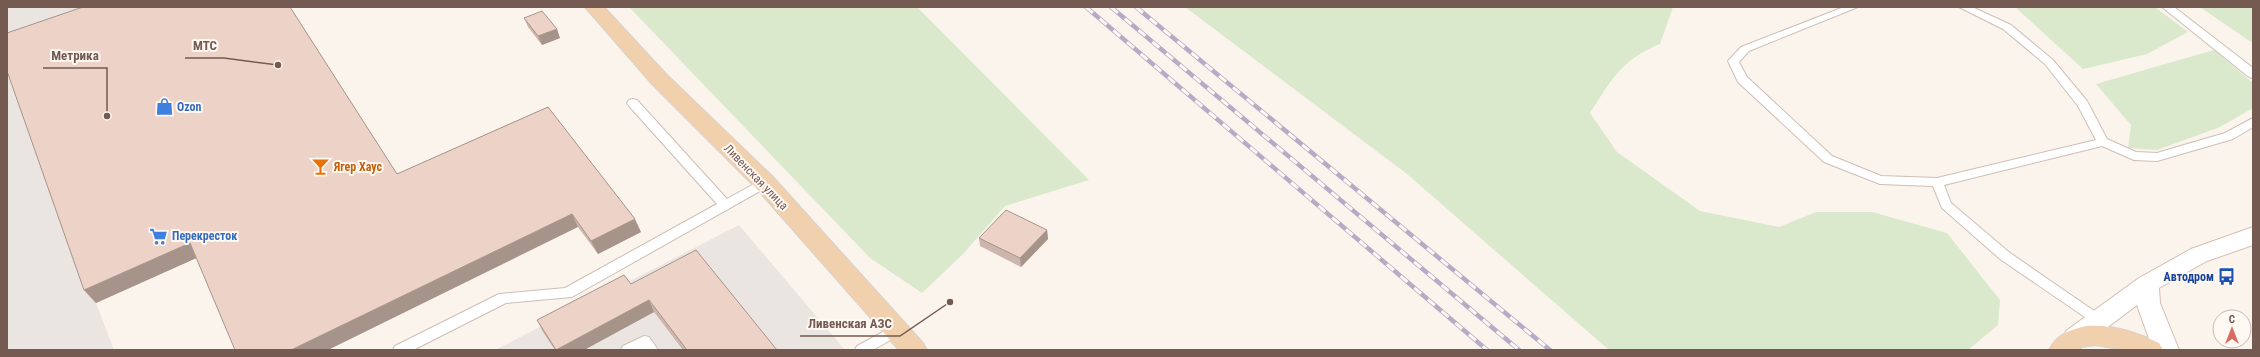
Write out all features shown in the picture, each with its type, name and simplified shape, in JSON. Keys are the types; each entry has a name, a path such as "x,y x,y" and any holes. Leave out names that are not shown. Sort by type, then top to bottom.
{"main road":[{"name":"Ливенская улица","path":"594,7 660,79 765,183 914,350"},
{"path":"2069,344 2146,284 2199,255 2253,236"},
{"path":"2146,284 2148,303 2166,350"},
{"path":"2069,344 2096,336 2114,337 2136,343 2150,350"}],"lane":[{"path":"1853,7 1746,49 1733,61 1742,79 1828,159 1880,180 1937,182 2103,142 2134,156 2157,157 2229,136 2253,122"},
{"path":"1964,7 2007,28 2049,62 2083,104 2103,142"},
{"path":"2167,7 2253,74"},
{"path":"633,103 725,205"},
{"path":"1937,182 1946,205 1999,251 2098,321"},
{"path":"400,350 504,298 567,293 765,183"},
{"path":"862,350 896,330"},
{"path":"628,350 644,341 651,350"}],"shaded area":[{"path":"7,7 126,7 96,303 114,350 7,350"},
{"path":"739,225 845,350 495,350"}],"green space":[{"path":"629,7 917,7 1089,180 1005,206 963,254 922,293 870,258"},
{"path":"1185,7 1673,7 1660,44 1647,50 1627,64 1612,80 1590,113 1617,152 1700,211 1779,227 1816,212 1872,212 1947,233 2000,300 1998,325 1968,350 1609,350 1407,174"},
{"path":"2015,7 2155,7 2188,32 2147,54 2083,69"},
{"path":"2200,7 2253,7 2253,43 2248,40"},
{"path":"2214,50 2253,83 2253,108 2220,127 2157,150 2128,148 2131,125 2096,84"}],"building":[{"path":"83,7 290,7 397,174 548,107 635,219 591,241 572,214 291,350 235,350 190,243 84,290 7,71 7,33"},
{"path":"542,11 557,29 538,36 524,18"},
{"path":"1006,210 1047,230 1020,258 979,238"},
{"path":"696,250 777,350 687,350 649,300 556,350 537,320 624,275 631,284"}],"railway":[{"path":"1086,7 1487,350"},
{"path":"1111,7 1519,350"},
{"path":"1136,7 1550,350"}],"place":[{"name":"МТС","path":"278,65"},
{"name":"Ozon","path":"164,107"},
{"name":"Метрика","path":"107,116"},
{"name":"Ягер Хаус","path":"321,167"},
{"name":"Перекресток","path":"159,236"},
{"name":"Автодром","path":"2227,277"},
{"name":"Ливенская АЗС","path":"950,302"}]}
